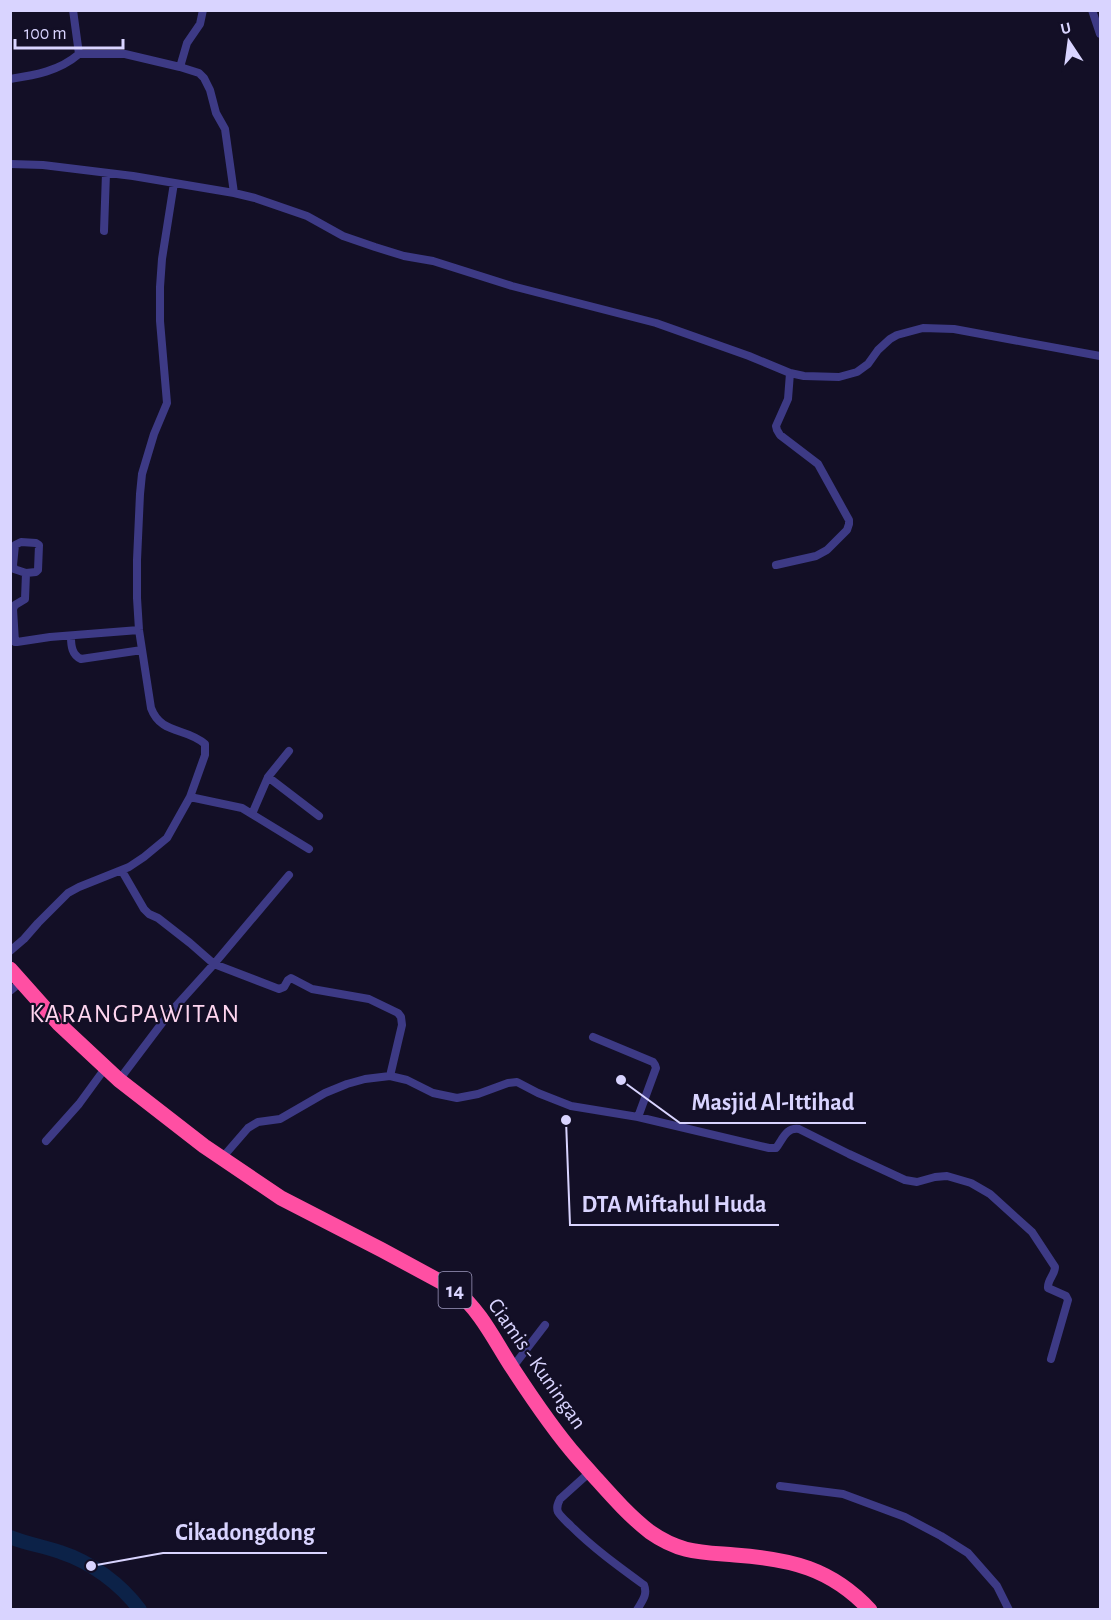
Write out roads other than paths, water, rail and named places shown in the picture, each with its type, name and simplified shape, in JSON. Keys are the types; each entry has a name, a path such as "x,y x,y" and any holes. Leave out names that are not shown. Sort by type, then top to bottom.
{"highway":[{"name":"Ciamis - Kuningan","path":"10,969 16,987 119,1080 166,1118 281,1198 454,1289 468,1301 483,1319 512,1368 576,1456 611,1496 650,1531 680,1549 766,1558 804,1566 837,1581 870,1610"}],"street":[{"path":"73,10 80,54"},
{"path":"180,68 186,44 200,24 204,10"},
{"path":"1092,10 1101,34"},
{"path":"10,79 36,75 66,65 80,54 125,54 199,73 210,90 216,113 225,129 234,193"},
{"path":"10,164 43,165 133,176 234,193 307,216 343,236 375,247 404,256 433,261 512,286 656,323 790,373 819,377 850,375 863,369 883,344 897,335 934,328 954,329 1101,356"},
{"path":"104,231 106,173"},
{"path":"10,951 79,886 122,871 167,838 190,797 205,755 205,744 193,736 164,726 154,717 150,708 139,630 137,574 141,484 154,434 167,403 160,321 160,288 162,259 174,183"},
{"path":"776,565 816,556 827,550 847,530 849,524 849,520 818,464 780,435 777,430 777,420 788,399 790,373"},
{"path":"26,573 25,599 17,603 13,609 13,640 139,630"},
{"path":"71,637 73,652 81,659 142,650"},
{"path":"252,814 268,777 289,751"},
{"path":"268,777 319,816"},
{"path":"190,797 242,808 309,849"},
{"path":"122,871 144,909 214,964 279,989 284,987 291,978 312,988 369,999 398,1013 402,1025 390,1076"},
{"path":"119,1080 168,1015 289,875"},
{"path":"592,1037 656,1065 638,1117"},
{"path":"46,1141 65,1122 106,1067"},
{"path":"222,1158 253,1124 280,1119 347,1084 390,1076 407,1080 433,1093 457,1098 517,1082 538,1094 571,1106 638,1117 773,1149 787,1132 791,1129 799,1129 905,1180 917,1182 947,1176 963,1179 996,1199 1036,1236 1055,1271 1048,1287 1067,1298 1068,1302 1051,1359"},
{"path":"512,1368 545,1325"},
{"path":"590,1472 560,1499 557,1509 574,1530 601,1554 644,1585 645,1597 637,1610"},
{"path":"780,1486 834,1492 905,1517 941,1536 968,1553 997,1586 1009,1610"}],"waterway":[{"path":"10,1537 72,1556 94,1568 124,1591 140,1610"}],"place":[{"name":"Masjid Al-Ittihad","path":"621,1080"},
{"name":"DTA Miftahul Huda","path":"566,1120"},
{"name":"Cikadongdong","path":"91,1566"}],"district":[{"name":"KARANGPAWITAN","path":"135,1013"}]}
